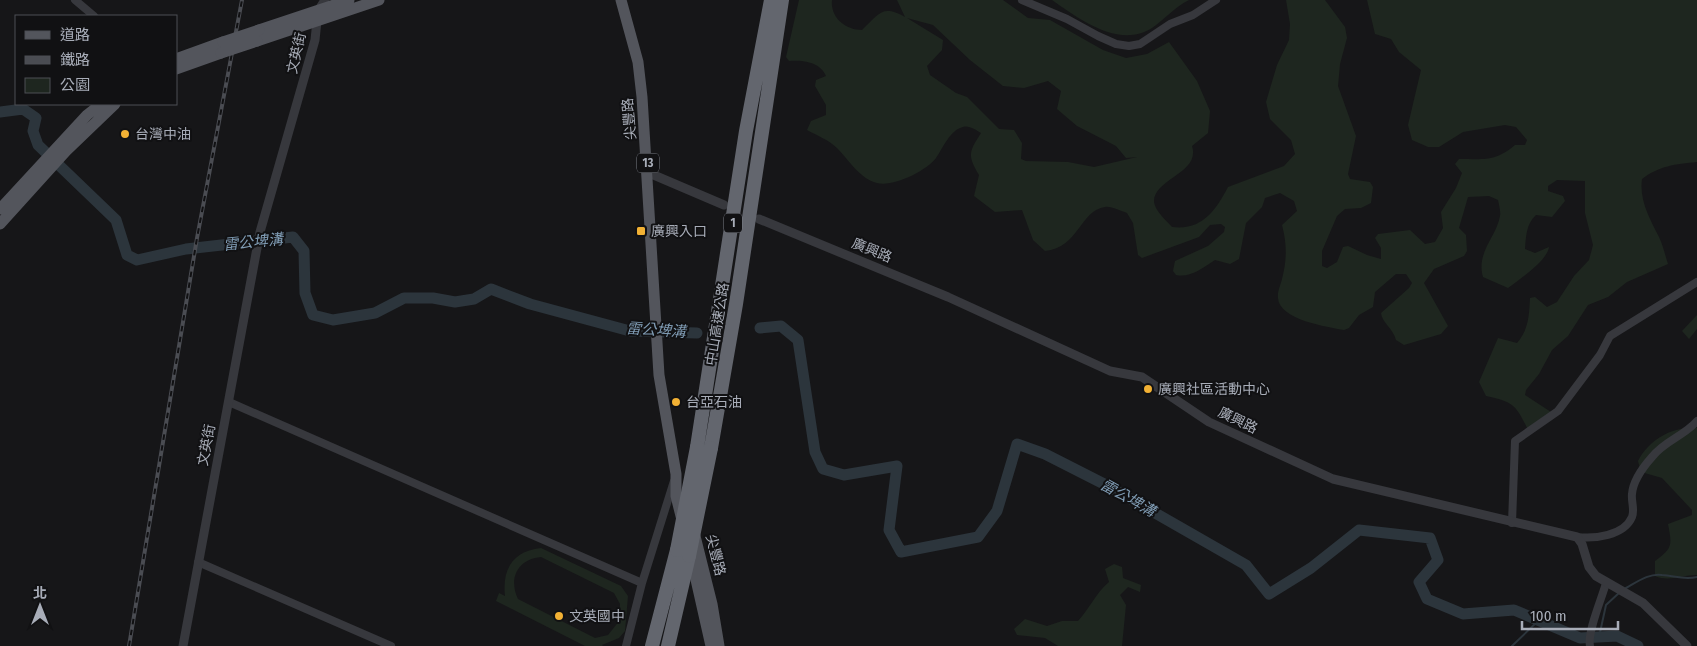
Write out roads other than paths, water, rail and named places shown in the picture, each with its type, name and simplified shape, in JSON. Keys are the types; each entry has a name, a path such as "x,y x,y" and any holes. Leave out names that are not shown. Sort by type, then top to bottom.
{"highway":[{"name":"中山高速公路","path":"704,448 746,130 771,0"},
{"name":"中山高速公路","path":"668,646 683,553 736,304 782,0"},
{"name":"中山高速公路","path":"652,646 683,553"}],"main road":[{"path":"178,59 222,48 258,36 349,0"},
{"path":"258,36 316,23 379,0"},
{"name":"尖豐路","path":"621,0 638,62 649,173 658,350 666,421 676,474 676,496 711,646"},
{"path":"178,68 222,48"},
{"path":"0,209 75,134 107,106"},
{"path":"0,224 46,165"},
{"name":"尖豐路","path":"676,474 684,489 712,604 719,646"}],"street":[{"path":"75,0 93,15"},
{"path":"318,11 325,0"},
{"path":"1022,0 1067,19 1116,44 1129,46 1140,44 1170,24 1192,15 1216,0"},
{"name":"文英街","path":"183,646 256,249 315,40 318,11"},
{"path":"649,173 724,205"},
{"name":"廣興路","path":"759,219 948,297 1110,371 1142,378 1209,422 1333,479 1407,495 1512,523 1577,537"},
{"path":"1512,523 1515,441 1558,411 1600,355 1610,336 1697,282"},
{"path":"229,402 642,583"},
{"path":"1577,537 1589,538 1610,535 1625,526 1633,513 1632,493 1635,483 1652,457 1660,447 1692,427 1697,421"},
{"path":"626,646 642,583 676,474"},
{"path":"1577,537 1582,544 1589,567 1596,576 1606,583 1627,592 1643,604 1687,646"},
{"path":"198,562 391,646"},
{"path":"1590,640 1606,583"}],"waterway":[{"name":"雷公埤溝","path":"0,112 23,109 36,118 33,131 38,145 116,220 127,255 137,260 186,249 293,237 304,251 305,293 313,315 333,320 375,313 404,298 433,298 455,302 474,299 491,289 530,304 630,331 697,333"},
{"name":"雷公埤溝","path":"760,328 781,326 798,340 815,452 823,469 844,475 897,466 889,530 901,552 978,537 997,511 1017,444 1045,454 1108,486 1246,565 1269,594 1311,568 1359,530 1430,538 1438,560 1419,582 1427,599 1463,614 1514,610 1580,638 1617,636 1638,646"},
{"path":"1626,588 1652,575 1684,578 1697,577"},
{"path":"1599,637 1606,605 1620,592"},
{"path":"1512,646 1538,621"}],"railway":[{"path":"129,646 197,238 242,0"}],"place":[{"name":"台灣中油","path":"125,134"},
{"name":"廣興入口","path":"641,231"},
{"name":"廣興社區活動中心","path":"1148,389"},
{"name":"台亞石油","path":"676,402"},
{"name":"文英國中","path":"559,616"}]}
